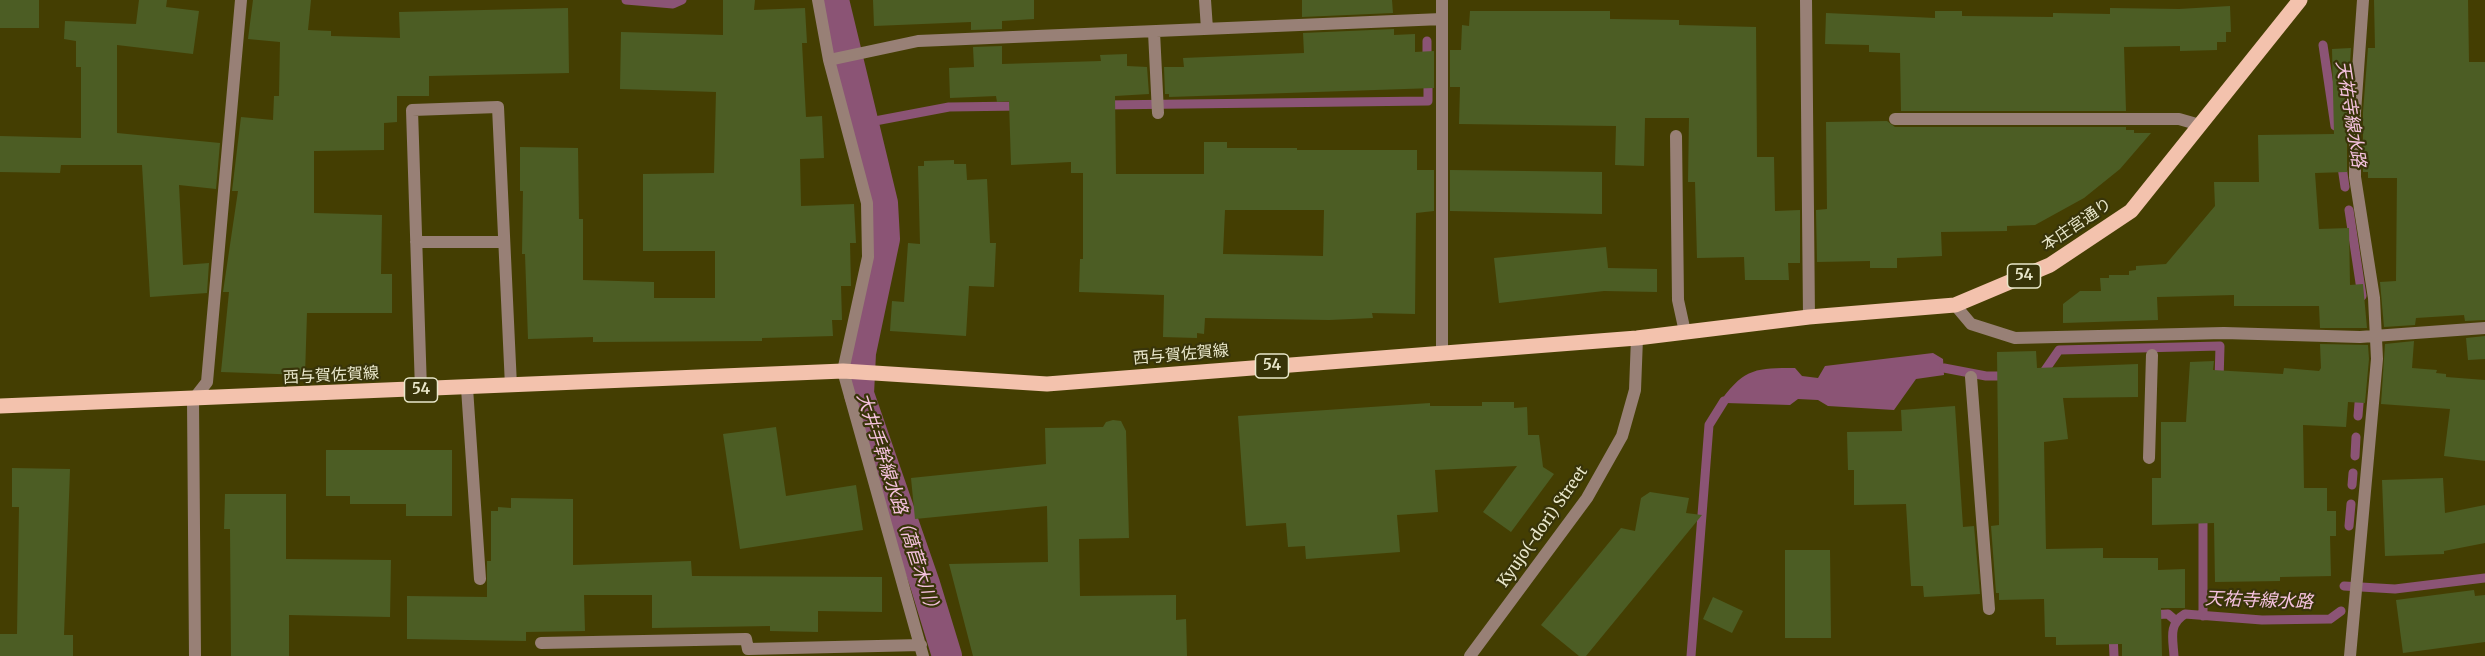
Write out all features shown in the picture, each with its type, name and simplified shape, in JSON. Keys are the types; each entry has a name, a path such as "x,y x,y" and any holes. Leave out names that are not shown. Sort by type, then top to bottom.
{"main road":[{"name":"本庄宮通り","path":"1637,338 1809,317 1955,306 2050,265 2131,211 2297,1"},
{"name":"西与賀佐賀線","path":"0,406 193,400 843,371 1047,384 1637,338"}],"street":[{"path":"195,656 193,400 207,382 242,0"},
{"path":"541,643 746,639 748,649 922,651 843,371 868,257 869,222 867,203 829,60 818,0"},
{"path":"1205,0 1207,29"},
{"path":"1442,0 1442,353"},
{"path":"1806,0 1809,317"},
{"path":"2350,656 2377,359 2372,276 2355,177 2355,111 2363,0"},
{"path":"829,60 918,41 1442,19"},
{"path":"1154,32 1158,106"},
{"path":"421,390 412,110 498,107 511,386"},
{"path":"1895,118 2179,119 2200,125"},
{"path":"1676,136 1678,300 1685,332"},
{"path":"416,242 504,242"},
{"path":"1955,306 1971,324 2015,338 2224,333 2376,335 2485,328"},
{"name":"Kyujo(-dori) Street","path":"1470,656 1587,498 1622,436 1635,390 1637,338"},
{"path":"2149,458 2152,355"},
{"path":"1971,377 1989,609"},
{"path":"467,388 480,579"}],"shaded area":[{"path":"1933,353 1943,359 1944,375 1916,379 1894,410 1828,406 1818,400 1798,399 1790,405 1726,403 1722,399 1738,381 1761,370 1795,368 1802,376 1818,378 1825,366"}],"building":[{"path":"0,0 39,0 39,28 0,28"},
{"path":"139,0 167,0 166,7 199,11 193,54 117,45 117,133 220,143 216,189 179,185 183,265 209,263 207,293 150,297 142,165 61,165 60,173 0,172 0,136 81,138 81,67 76,67 76,41 64,39 65,21 136,24"},
{"path":"253,0 311,0 308,30 331,31 331,36 400,38 399,12 568,8 569,73 429,76 429,96 397,96 397,122 384,123 384,150 314,151 314,213 382,215 381,274 392,274 392,313 307,313 305,375 221,372 229,292 223,292 238,191 232,191 241,117 273,120 274,96 279,96 280,42 248,39"},
{"path":"723,0 755,0 754,10 805,8 807,43 802,43 806,117 822,116 824,158 800,159 801,206 854,204 856,243 850,243 851,286 841,286 842,320 832,320 833,336 762,338 762,341 593,342 593,337 528,339 525,254 522,254 523,191 520,191 520,147 578,148 579,219 583,219 583,280 654,282 654,298 715,298 715,251 643,251 643,174 714,173 716,92 620,89 621,32 723,35"},
{"path":"873,0 1034,0 1034,19 1002,21 1002,29 971,30 971,22 874,26"},
{"path":"1302,0 1392,0 1393,13 1302,17"},
{"path":"2374,0 2468,0 2469,62 2485,62 2485,320 2465,321 2464,315 2416,318 2415,325 2384,327 2380,282 2396,281 2397,178 2368,178 2368,172 2363,172 2363,112 2368,48 2375,48"},
{"path":"2230,6 2231,32 2226,32 2226,42 2217,42 2217,50 2180,51 2180,46 2124,47 2126,111 1901,111 1900,53 1869,52 1869,45 1825,44 1826,13 1935,18 1935,11 1962,11 1962,16 2053,17 2053,13 2110,14 2110,8 2179,9"},
{"path":"1470,11 1610,11 1610,19 1679,20 1679,25 1756,27 1757,157 1774,157 1775,211 1800,210 1800,263 1788,263 1789,280 1745,280 1744,257 1697,258 1695,182 1688,182 1689,118 1645,118 1644,166 1615,165 1616,126 1459,124 1460,87 1450,87 1450,50 1461,50 1462,25 1469,26"},
{"path":"1394,29 1394,35 1415,34 1415,52 1434,51 1434,88 1169,97 1169,94 1165,94 1164,67 1184,67 1183,58 1304,53 1303,33"},
{"path":"1002,46 1002,64 1101,61 1100,55 1127,54 1127,66 1147,67 1149,94 1115,96 1116,174 1204,174 1204,142 1227,142 1227,148 1417,150 1417,170 1434,170 1434,211 1416,213 1415,314 1372,313 1373,318 1329,320 1205,318 1204,334 1197,333 1197,338 1163,337 1164,295 1079,292 1080,259 1083,259 1083,173 1071,173 1071,162 1011,165 1009,101 997,102 996,96 950,98 949,68 974,67 973,47","holes":["1225,210 1324,210 1323,256 1223,254"]},
{"path":"2351,48 2347,111 2347,172 2315,173 2319,229 2349,228 2350,285 2363,284 2367,328 2320,328 2319,306 2234,306 2234,295 2157,297 2158,320 2063,323 2063,304 2080,291 2101,291 2100,278 2109,278 2109,275 2129,275 2129,271 2136,270 2136,266 2166,264 2215,206 2214,182 2259,182 2258,135 2334,134 2332,49"},
{"path":"1887,121 1895,127 2126,127 2126,130 2134,130 2134,133 2151,133 2120,169 2084,198 2035,225 2007,226 2007,231 1941,232 1942,256 1897,258 1897,268 1870,268 1870,261 1817,262 1816,210 1827,209 1826,122"},
{"path":"954,160 954,164 966,164 967,180 987,179 990,243 996,243 994,287 969,286 966,336 890,331 892,301 904,302 908,243 920,244 918,166 924,166 924,161"},
{"path":"1450,170 1602,172 1602,214 1450,211"},
{"path":"1606,247 1608,268 1657,269 1657,292 1604,291 1499,303 1494,258"},
{"path":"2485,336 2485,359 2468,360 2466,338"},
{"path":"2414,341 2412,368 2437,370 2436,373 2446,374 2446,377 2485,380 2485,461 2444,456 2450,409 2381,404 2385,344"},
{"path":"2320,344 2368,345 2369,359 2365,403 2348,402 2346,427 2303,425 2304,488 2327,488 2327,511 2336,511 2336,536 2330,536 2331,576 2280,577 2280,581 2215,582 2214,523 2152,525 2152,478 2161,478 2161,422 2186,422 2190,362 2214,361 2213,370 2283,374 2284,368 2319,371 2321,368"},
{"path":"2036,351 2037,368 2138,364 2138,397 2063,398 2068,439 2044,442 2046,549 2103,548 2103,558 2158,558 2158,570 2185,569 2185,608 2161,608 2162,656 2122,656 2122,644 2056,645 2056,637 2045,637 2044,599 1999,600 1999,593 1996,593 1991,526 1999,525 1997,352"},
{"path":"1482,402 1514,402 1514,408 1527,407 1528,435 1539,435 1543,467 1554,474 1511,532 1483,512 1517,466 1435,470 1438,512 1397,515 1400,552 1306,559 1305,546 1288,547 1286,523 1246,526 1238,416 1430,403 1430,406 1482,406"},
{"path":"1955,406 1963,527 1974,526 1980,594 1924,597 1923,586 1911,586 1906,504 1854,505 1854,470 1848,470 1847,432 1902,431 1901,410"},
{"path":"1121,421 1126,431 1129,538 1079,539 1080,596 1176,595 1176,620 1186,619 1187,656 973,656 949,564 1048,562 1047,506 915,519 911,478 1046,464 1045,428 1103,427 1106,422"},
{"path":"776,427 786,496 856,485 863,530 740,549 723,434"},
{"path":"326,450 452,450 452,516 406,516 406,504 350,504 350,496 326,496"},
{"path":"12,468 70,469 64,635 73,635 73,656 0,656 0,634 17,634 19,507 12,507"},
{"path":"2443,478 2445,513 2485,505 2485,543 2444,551 2444,554 2385,556 2382,480"},
{"path":"1650,492 1689,498 1686,513 1702,515 1586,656 1579,656 1541,625 1621,528 1635,531 1641,498"},
{"path":"225,494 286,494 286,559 391,560 390,617 289,615 289,656 231,656 230,529 224,529"},
{"path":"511,498 573,499 573,565 691,561 692,576 882,577 882,612 818,611 818,632 770,631 770,626 652,628 652,595 584,595 585,631 526,632 526,641 407,639 407,596 487,597 487,561 491,561 491,511 498,511 498,507 511,508"},
{"path":"1785,550 1830,550 1831,638 1785,638"},
{"path":"2474,590 2475,596 2485,595 2485,642 2403,653 2396,600"},
{"path":"1713,597 1743,611 1732,633 1703,619"}],"waterway":[{"path":"626,0 673,4 682,0"},
{"name":"大井手幹線水路（萵苣木川）","path":"834,0 883,203 885,239 861,353 859,394 925,584 947,656"},
{"path":"1427,41 1427,62"},
{"name":"天祐寺線水路","path":"2323,45 2335,126"},
{"path":"1104,105 1428,101 1428,76"},
{"path":"875,121 949,107 1021,106"},
{"name":"天祐寺線水路","path":"2341,160 2345,187"},
{"name":"天祐寺線水路","path":"2349,210 2362,296"},
{"path":"2041,376 2059,350 2220,346 2219,381"},
{"path":"1944,368 1986,376 2010,376"},
{"name":"天祐寺線水路","path":"2358,416 2360,391"},
{"path":"1691,656 1709,425 1724,401"},
{"name":"天祐寺線水路","path":"2355,456 2356,437"},
{"name":"天祐寺線水路","path":"2352,485 2353,473"},
{"name":"天祐寺線水路","path":"2349,526 2351,504"},
{"path":"2203,514 2203,616"},
{"path":"2344,586 2395,589 2485,578"},
{"name":"天祐寺線水路","path":"2174,656 2174,627 2185,614 2262,620 2330,619 2341,611"},
{"path":"2150,615 2168,614 2175,620"},
{"path":"2113,634 2114,656"}]}
